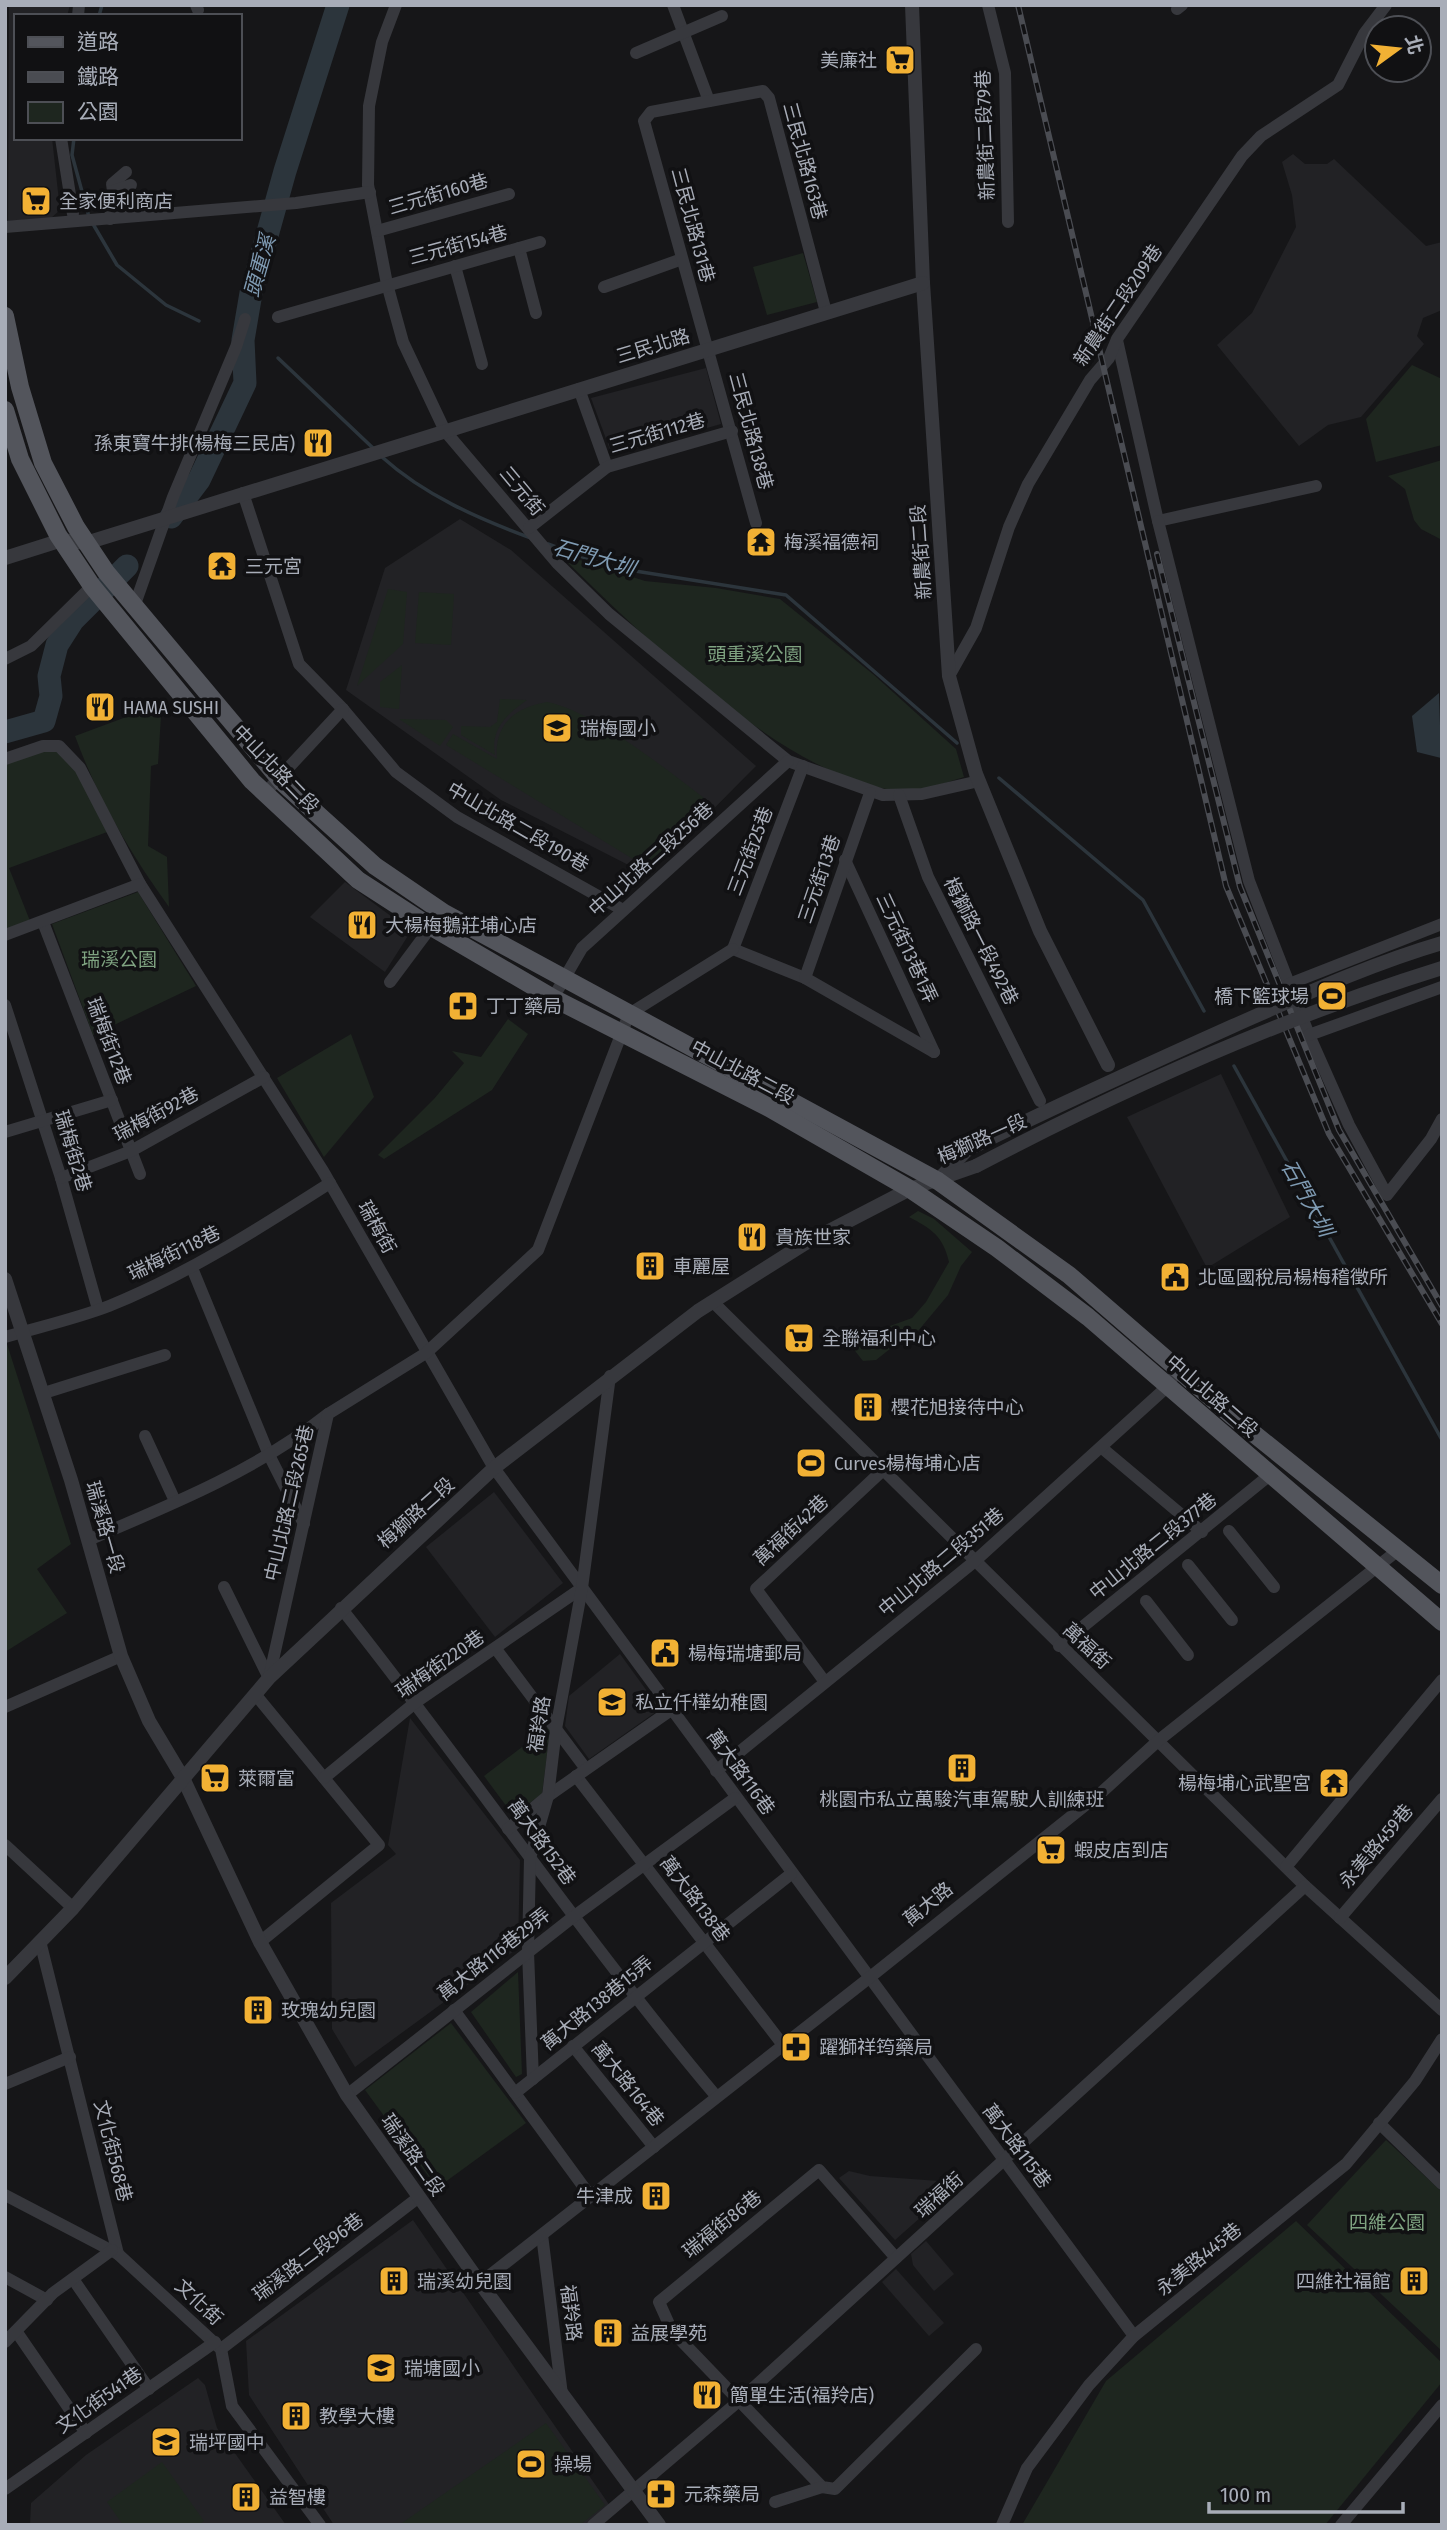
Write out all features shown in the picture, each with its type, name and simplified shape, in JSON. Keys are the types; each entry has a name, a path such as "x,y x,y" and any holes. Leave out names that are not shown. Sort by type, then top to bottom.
{"main road":[{"path":"5,316 11,378 43,463 86,543"},
{"path":"5,410 20,459 62,540 92,586"},
{"name":"中山北路二段","path":"86,543 129,601 278,777 375,866 444,913 938,1181 1069,1275 1177,1369 1442,1585"},
{"name":"中山北路二段","path":"92,586 265,793 358,880 431,927 553,998 769,1108 910,1189 997,1248 1088,1317 1442,1622"}],"street":[{"name":"三元街","path":"396,5 382,42 369,106 370,192 387,284 403,342 445,431 545,548 609,614 788,761 870,793 922,794 979,780"},
{"path":"673,5 709,101"},
{"name":"新農街二段","path":"912,5 923,284 949,676 979,780 1041,931 1108,1065"},
{"name":"新農街二段79巷","path":"988,5 1005,73 1008,222"},
{"name":"新農街二段209巷","path":"949,676 976,628 1009,527 1028,484 1090,380 1109,358 1117,340 1242,156 1261,136 1338,85 1364,34 1386,5"},
{"path":"636,53 683,30 722,16"},
{"name":"三民北路163巷","path":"650,113 763,91 769,98 826,312"},
{"name":"三民北路131巷","path":"650,113 644,121 708,349"},
{"path":"61,140 77,218"},
{"path":"107,219 113,191 128,178"},
{"path":"5,227 77,218 107,219 296,203 370,192"},
{"name":"三元街160巷","path":"377,230 509,194"},
{"name":"三元街154巷","path":"278,317 540,242"},
{"path":"519,248 537,313"},
{"path":"604,286 682,259"},
{"path":"454,265 482,364"},
{"name":"三民北路","path":"243,493 923,284"},
{"path":"129,601 236,347 245,318"},
{"path":"1117,340 1158,521 1249,881 1309,1035 1349,1125 1387,1195 1431,1139 1442,1119"},
{"name":"三民北路138巷","path":"708,349 756,523"},
{"path":"579,389 607,467"},
{"name":"三元街112巷","path":"532,532 607,467 732,431"},
{"path":"1158,521 1316,486"},
{"path":"5,558 62,540 86,543 243,493"},
{"name":"中山北路二段190巷","path":"243,493 299,664 343,709 396,772 457,817 623,911"},
{"path":"5,659 31,646 92,586"},
{"path":"265,793 343,709"},
{"name":"瑞梅街","path":"5,760 43,746 59,746 80,768 140,884 330,1183 494,1468 582,1588"},
{"name":"中山北路二段256巷","path":"553,998 582,948 788,761"},
{"name":"三元街25巷","path":"733,949 803,766"},
{"name":"三元街13巷","path":"805,978 870,793"},
{"name":"梅獅路一段492巷","path":"899,794 928,877 1040,1101"},
{"name":"三元街13巷1弄","path":"805,978 934,1052 845,860"},
{"path":"5,935 140,884"},
{"name":"瑞梅街12巷","path":"43,922 141,1174"},
{"path":"1289,984 1442,924"},
{"path":"390,982 431,927"},
{"name":"梅獅路一段","path":"938,1181 967,1150 1074,1097 1268,1011 1395,958 1442,943"},
{"path":"629,1014 733,949 805,978"},
{"name":"梅獅路一段","path":"938,1181 976,1166 1144,1085 1259,1034 1442,968"},
{"path":"1309,1035 1442,987"},
{"name":"瑞梅街2巷","path":"5,1005 61,1178 99,1309"},
{"name":"中山北路二段265巷","path":"269,1678 328,1415 426,1353 538,1250 629,1014"},
{"name":"瑞梅街92巷","path":"61,1178 131,1151 264,1077"},
{"path":"5,1132 112,1100"},
{"name":"梅獅路二段","path":"5,1978 41,1945 73,1909 269,1678 494,1468 610,1376 713,1302 804,1244 910,1189 938,1181"},
{"name":"瑞梅街118巷","path":"5,1338 99,1309 192,1268 247,1237 330,1183"},
{"path":"192,1268 269,1455 304,1524"},
{"name":"瑞溪路一段","path":"5,1279 44,1393 121,1656 149,1721 183,1778"},
{"name":"萬福街","path":"713,1302 1305,1886 1442,2010"},
{"path":"44,1393 164,1355"},
{"name":"中山北路二段351巷","path":"716,1771 975,1561 1168,1386 1177,1369"},
{"name":"福羚路","path":"533,2079 528,1952 530,1858 548,1796 556,1729 582,1588 610,1376"},
{"path":"88,1540 269,1455 328,1415"},
{"path":"145,1436 175,1501"},
{"path":"1102,1448 1202,1532"},
{"name":"萬福街42巷","path":"825,1682 756,1589 883,1470"},
{"name":"中山北路二段377巷","path":"1059,1646 1271,1474"},
{"path":"1229,1531 1274,1587"},
{"name":"萬大路","path":"480,2283 869,1978 1103,1791 1159,1740 1378,1569 1397,1551"},
{"path":"1188,1565 1232,1620"},
{"path":"224,1587 269,1678"},
{"name":"瑞梅街220巷","path":"324,1778 416,1702 582,1588"},
{"name":"萬大路116巷","path":"582,1588 869,1978"},
{"path":"1146,1601 1188,1654"},
{"name":"萬大路152巷","path":"341,1608 416,1702 634,1998 716,2096"},
{"name":"萬大路138巷","path":"496,1649 556,1729 581,1773 644,1864 783,2045"},
{"path":"5,1707 121,1656"},
{"path":"1286,1867 1442,1680"},
{"path":"254,1694 379,1844 260,1942"},
{"path":"508,1829 548,1796 671,1710"},
{"name":"瑞溪路二段","path":"183,1778 260,1942 347,2095 480,2283 631,2491 659,2525"},
{"name":"萬大路116巷29弄","path":"347,2095 573,1917 735,1798"},
{"name":"永美路459巷","path":"1340,1918 1442,1799"},
{"path":"5,1845 73,1909"},
{"name":"萬大路138巷15弄","path":"515,2093 791,1874"},
{"name":"瑞福街","path":"593,2525 740,2400 1305,1886"},
{"name":"文化街568巷","path":"41,1945 71,2057 115,2252"},
{"name":"萬大路115巷","path":"869,1978 1134,2336"},
{"path":"454,2010 591,2197"},
{"name":"永美路445巷","path":"1002,2525 1027,2468 1089,2385 1134,2336 1346,2164 1415,2081 1442,2039"},
{"name":"萬大路164巷","path":"573,2046 654,2147"},
{"path":"5,2084 71,2057"},
{"path":"1378,2123 1442,2184"},
{"name":"瑞福街86巷","path":"740,2400 672,2331 659,2302 819,2170 896,2258"},
{"name":"文化街","path":"5,2195 115,2252 218,2346 232,2406 320,2525"},
{"name":"瑞溪路二段96巷","path":"218,2346 419,2197"},
{"name":"福羚路","path":"542,2235 562,2395"},
{"path":"5,2343 47,2300 73,2279 115,2252"},
{"path":"5,2277 47,2300"},
{"path":"73,2279 149,2389"},
{"path":"16,2331 86,2433"},
{"name":"文化街541巷","path":"5,2489 149,2389 218,2346"},
{"path":"775,2502 822,2487 835,2489 976,2350"},
{"path":"740,2400 822,2487"},
{"path":"1341,2525 1442,2404"}],"shaded area":[{"path":"9,5 70,5 68,14 14,14 14,140 52,140 60,210 51,218 8,221"},
{"path":"1293,154 1305,164 1327,164 1334,159 1426,246 1442,242 1442,310 1423,318 1417,336 1424,344 1361,417 1328,425 1299,446 1217,345 1252,313 1296,227 1292,195 1282,162"},
{"path":"706,368 721,424 612,455 591,398"},
{"name":"瑞梅國小","path":"460,519 511,550 756,766 648,875 501,800 346,690 385,568"},
{"path":"1439,693 1441,758 1417,752 1412,716"},
{"name":"大楊梅鵝莊埔心店","path":"345,882 411,931 385,972 310,917"},
{"path":"1221,1074 1290,1217 1207,1268 1127,1117"},
{"path":"494,1492 563,1583 495,1637 426,1547"},
{"name":"私立仟樺幼稚園","path":"620,1654 660,1709 589,1759 565,1726 569,1696"},
{"path":"410,1718 520,1860 518,1948 355,2067 332,2029 331,1903 396,1854 388,1845"},
{"path":"849,2171 870,2176 939,2181 948,2193 895,2240 839,2178"},
{"name":"瑞塘國小","path":"413,2220 610,2506 587,2525 334,2525 249,2395 246,2341"},
{"path":"926,2241 954,2274 934,2291 913,2265 911,2254"},
{"path":"896,2269 944,2323 929,2336 882,2282"},
{"name":"瑞坪國中","path":"198,2378 205,2385 217,2428 286,2525 30,2525 31,2503 86,2455"}],"green space":[{"path":"803,253 817,302 767,315 753,267"},
{"path":"1412,365 1442,379 1442,445 1376,462 1366,419"},
{"path":"1442,460 1442,540 1421,529 1414,520 1405,489 1388,476"},
{"name":"頭重溪公園","path":"558,553 645,581 716,588 780,599 874,675 956,749 964,777 926,789 902,791 858,782 812,761 765,733 718,698 630,622"},
{"path":"388,589 407,592 403,644 357,686"},
{"path":"419,592 454,594 451,645 415,643"},
{"path":"402,665 399,709 380,707 380,682"},
{"path":"500,699 527,700 502,723 495,737 495,755 461,735 461,726 490,727 497,722"},
{"path":"547,702 566,708 610,730 712,804 651,870 446,745 453,734 497,759 499,736 508,720 516,713"},
{"path":"137,713 161,716 158,764 151,766 148,846 167,857 169,907 116,825 75,736"},
{"path":"399,719 446,720 453,727 440,746"},
{"path":"59,746 80,768 110,831 9,868 32,926 5,935 5,759"},
{"name":"瑞溪公園","path":"138,892 196,986 93,1035 52,924"},
{"path":"508,1019 528,1034 492,1090 384,1159 378,1155 434,1099 464,1063 452,1051 481,1057"},
{"path":"351,1034 374,1097 324,1157 277,1078"},
{"path":"918,1211 934,1219 972,1252 961,1266 948,1295 918,1331 905,1337 876,1360 863,1361 852,1347 857,1338 912,1318 926,1302 949,1262 935,1234 909,1217"},
{"path":"7,1344 71,1544 37,1569 67,1613 5,1652"},
{"path":"548,1727 550,1731 542,1794 513,1815 484,1776"},
{"path":"518,1972 522,2074 516,2077 471,2012"},
{"path":"451,2023 526,2123 437,2188 365,2090"},
{"name":"四維公園","path":"1386,2140 1442,2192 1442,2351 1307,2225"},
{"path":"1296,2221 1442,2363 1442,2382 1325,2525 1022,2525 1106,2381"},
{"name":"操場","path":"546,2423 605,2505 580,2525 399,2525"},
{"path":"162,2462 204,2521 199,2525 123,2525 107,2502"}],"waterway":[{"name":"石門大圳","path":"100,14 102,5"},
{"name":"頭重溪","path":"171,517 199,480 245,383 243,340 251,293 285,171 338,5"},
{"name":"石門大圳","path":"74,140 72,155 89,217"},
{"name":"石門大圳","path":"93,224 117,265 166,305 199,321"},
{"name":"石門大圳","path":"278,358 374,449"},
{"name":"石門大圳","path":"382,457 398,471 453,505 531,538"},
{"name":"石門大圳","path":"548,544 610,567 786,595 957,743"},
{"name":"頭重溪","path":"5,732 44,721 51,696 49,676 57,645 73,620 127,566"},
{"name":"石門大圳","path":"999,778 1143,900 1204,1011"},
{"name":"石門大圳","path":"1234,1066 1442,1440"}],"railway":[{"path":"1018,5 1226,886 1329,1134 1442,1324"},
{"path":"1157,554 1240,887 1339,1130 1442,1306"}],"place":[{"name":"美廉社","path":"900,60"},
{"name":"全家便利商店","path":"36,201"},
{"name":"孫東寶牛排(楊梅三民店)","path":"318,443"},
{"name":"梅溪福德祠","path":"761,542"},
{"name":"三元宮","path":"222,566"},
{"name":"HAMA SUSHI","path":"100,707"},
{"name":"瑞梅國小","path":"557,728"},
{"name":"大楊梅鵝莊埔心店","path":"362,925"},
{"name":"橋下籃球場","path":"1332,996"},
{"name":"丁丁藥局","path":"463,1006"},
{"name":"貴族世家","path":"752,1237"},
{"name":"車麗屋","path":"650,1266"},
{"name":"北區國稅局楊梅稽徵所","path":"1175,1277"},
{"name":"全聯福利中心","path":"799,1338"},
{"name":"櫻花旭接待中心","path":"868,1407"},
{"name":"Curves楊梅埔心店","path":"811,1463"},
{"name":"楊梅瑞塘郵局","path":"665,1653"},
{"name":"私立仟樺幼稚園","path":"612,1702"},
{"name":"桃園市私立萬駿汽車駕駛人訓練班","path":"962,1768"},
{"name":"萊爾富","path":"215,1778"},
{"name":"楊梅埔心武聖宮","path":"1334,1783"},
{"name":"蝦皮店到店","path":"1051,1850"},
{"name":"玫瑰幼兒園","path":"258,2010"},
{"name":"躍獅祥筠藥局","path":"796,2047"},
{"name":"牛津成","path":"656,2196"},
{"name":"瑞溪幼兒園","path":"394,2281"},
{"name":"四維社福館","path":"1414,2281"},
{"name":"益展學苑","path":"608,2333"},
{"name":"瑞塘國小","path":"381,2368"},
{"name":"簡單生活(福羚店)","path":"707,2395"},
{"name":"教學大樓","path":"296,2416"},
{"name":"瑞坪國中","path":"166,2442"},
{"name":"操場","path":"531,2464"},
{"name":"元森藥局","path":"661,2494"},
{"name":"益智樓","path":"246,2497"}]}
